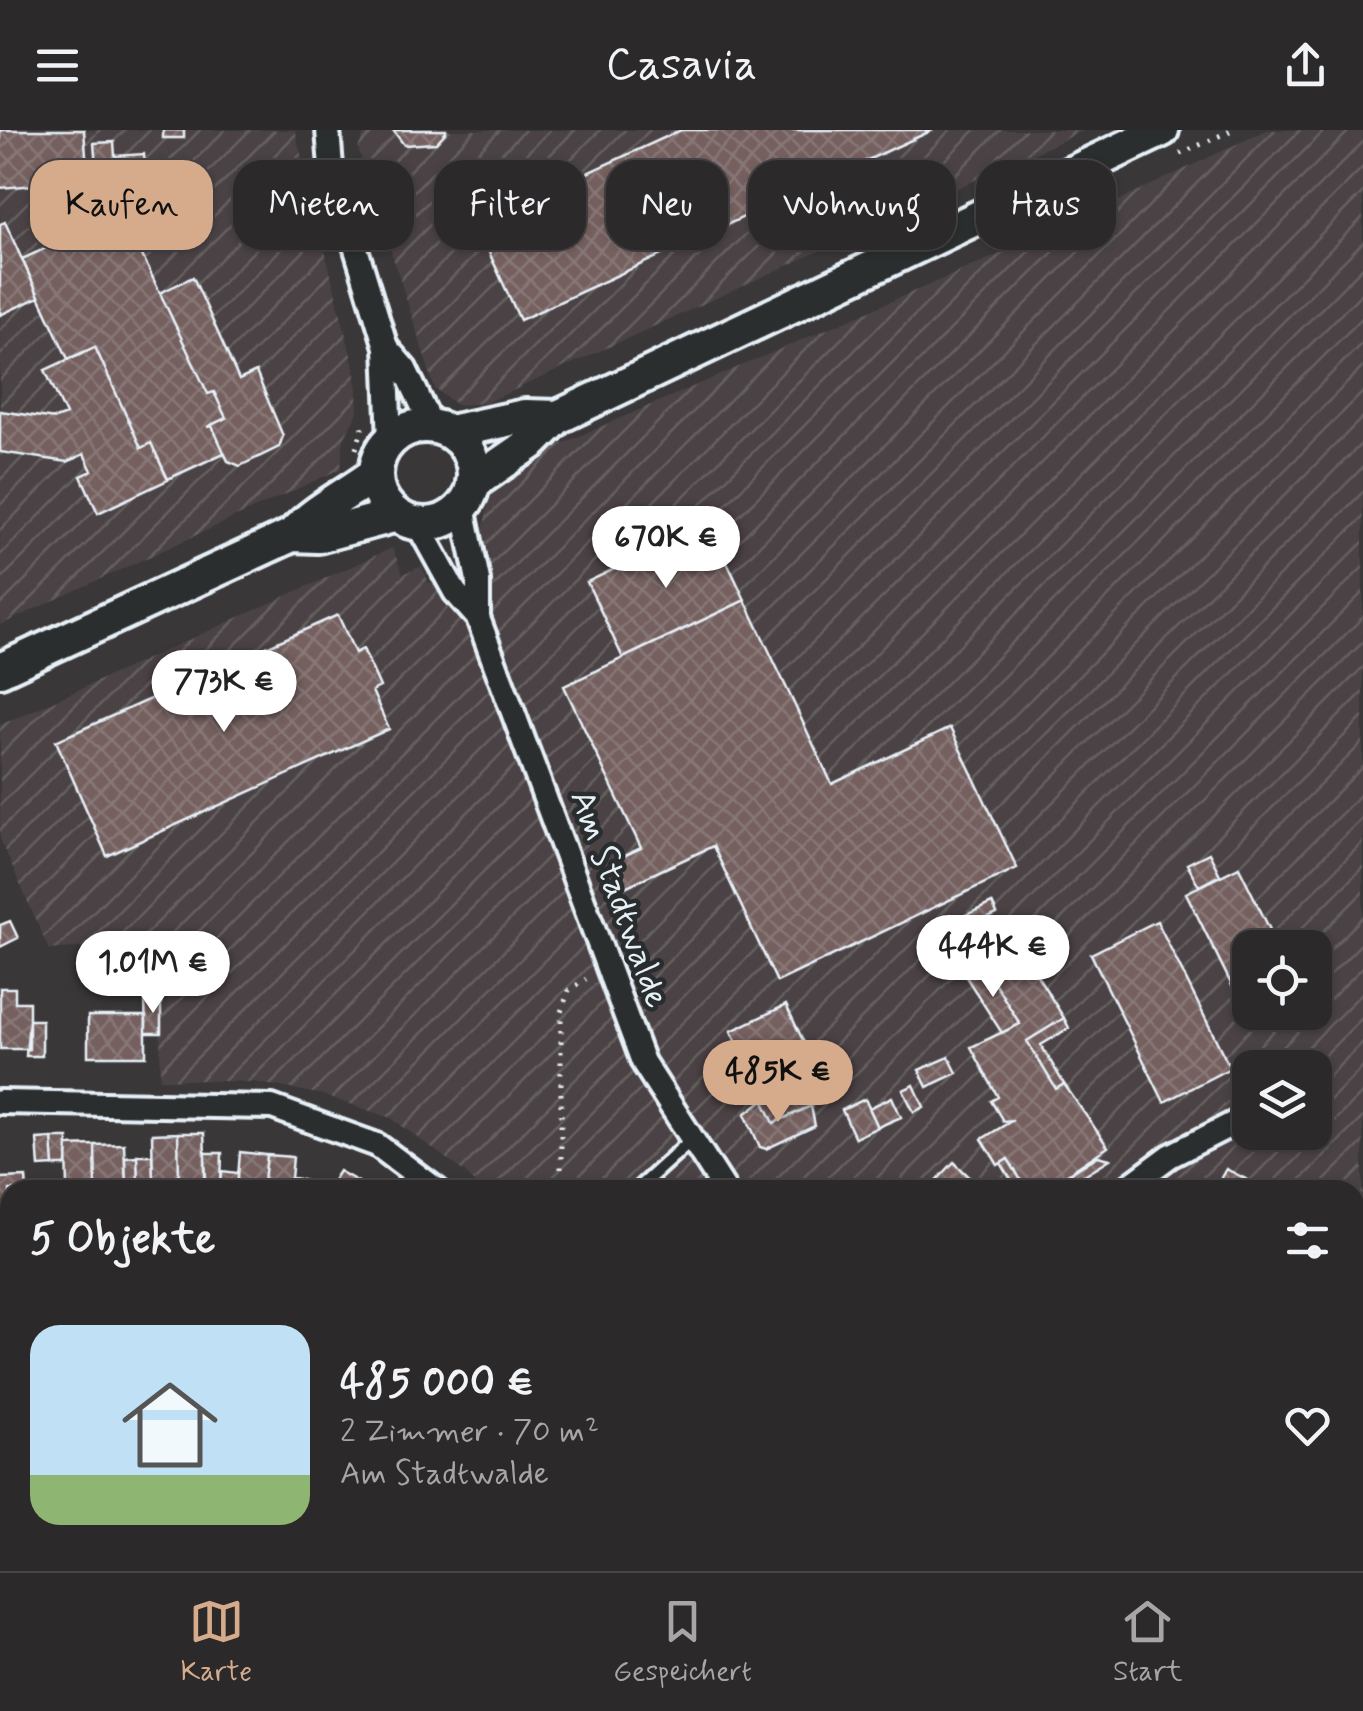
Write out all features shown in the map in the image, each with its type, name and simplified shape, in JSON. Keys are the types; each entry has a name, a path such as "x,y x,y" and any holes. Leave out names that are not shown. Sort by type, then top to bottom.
{"main road":[{"path":"292,535 318,536 407,519 450,518 468,495 558,417 1162,130"},
{"path":"0,670 292,535 366,466 377,432 441,429 525,416 558,417"},
{"path":"441,429 469,454 468,495"},
{"path":"366,466 385,504 407,519"}],"street":[{"path":"328,130 331,167 386,347 377,432"},
{"path":"386,347 405,368 441,429"},
{"name":"Am Stadtwalde","path":"468,495 478,580 478,618 643,1062 690,1142 718,1180"},
{"name":"Am Stadtwalde","path":"407,519 455,592 478,618"},
{"path":"0,1102 272,1106 377,1145 423,1180"},
{"path":"1138,1180 1170,1156 1232,1124"}],"lane":[{"path":"647,1180 690,1142"}],"path":[{"path":"366,466 357,440 377,432"},
{"path":"561,1180 563,1001 578,982 608,971"}],"shaded area":[{"path":"0,130 295,130 302,160 233,160 233,250 325,250 356,375 358,412 344,439 341,469 0,625"},
{"path":"366,130 1085,130 1019,160 976,160 976,180 956,189 956,160 748,160 748,250 822,250 486,403 457,405 435,389 391,250 414,250 414,160 362,160 358,148"},
{"path":"1266,130 1363,130 1363,1180 472,1180 391,1118 319,1094 254,1082 160,1079 161,941 49,950 0,839 0,725 392,548 403,574 422,566 429,583 490,557 483,532 489,497 509,469 1009,250 1116,250 1116,202"}],"building":[{"path":"0,130 84,130 86,160 30,160 30,186 0,188"},
{"path":"163,130 184,130 184,138 163,138"},
{"path":"393,130 446,132 436,143 404,145"},
{"path":"681,130 933,130 868,160 748,160 748,215 728,224 728,160 616,160"},
{"path":"114,142 115,156 144,154 144,160 95,160 94,143"},
{"path":"606,164 606,250 672,250 520,320 488,250 586,250 586,174"},
{"path":"5,222 39,297 0,315 0,224"},
{"path":"42,250 140,250 208,394 214,392 226,418 207,427 212,426 228,461 224,453 168,479 151,443 141,448 95,347 68,359 22,259"},
{"path":"193,277 239,380 256,372 283,436 279,447 240,466 228,461 212,426 207,427 226,418 214,392 208,394 160,293"},
{"path":"95,347 141,448 151,443 168,480 98,513 81,476 92,471 84,454 67,462 0,452 0,411 55,419 66,415 45,370"},
{"path":"709,524 745,600 623,658 587,582"},
{"path":"745,600 832,784 950,728 1017,868 777,982 713,846 625,887 613,861 641,848 564,686"},
{"path":"338,615 355,653 363,649 380,687 372,691 389,729 107,856 56,741"},
{"path":"1209,853 1220,875 1199,886 1187,864"},
{"path":"1239,867 1270,930 1232,930 1232,986 1186,893"},
{"path":"992,903 997,914 971,926 966,915"},
{"path":"10,921 18,938 0,947 0,925"},
{"path":"1157,921 1230,1068 1164,1102 1091,954"},
{"path":"1018,945 1064,1018 1027,1041 1056,1089 1064,1084 1108,1147 1058,1180 1021,1180 1008,1159 998,1165 982,1139 1013,1120 1003,1121 991,1101 998,1097 971,1047 1020,1024 984,966"},
{"path":"984,966 1020,1024 1002,1033 966,977"},
{"path":"0,988 15,988 15,1002 29,1002 29,1049 0,1049"},
{"path":"145,999 161,999 161,1033 146,1033"},
{"path":"786,1005 830,1097 774,1123 731,1031"},
{"path":"88,1016 146,1016 146,1056 88,1056"},
{"path":"1064,1018 1069,1028 1041,1045 1064,1084 1056,1089 1027,1041"},
{"path":"29,1020 42,1020 42,1056 26,1056"},
{"path":"949,1057 957,1073 927,1087 919,1070"},
{"path":"914,1085 924,1107 914,1112 903,1090"},
{"path":"892,1097 901,1117 878,1127 869,1108"},
{"path":"865,1099 878,1127 855,1138 842,1110"},
{"path":"763,1100 774,1123 811,1106 815,1126 766,1149 760,1147 745,1114"},
{"path":"178,1133 179,1180 153,1180 152,1134"},
{"path":"178,1133 204,1133 206,1179 179,1180"},
{"path":"52,1138 54,1166 39,1167 37,1139"},
{"path":"52,1138 68,1138 67,1166 54,1166"},
{"path":"124,1144 126,1180 96,1180 95,1145"},
{"path":"95,1145 96,1180 68,1180 67,1146"},
{"path":"240,1152 267,1155 264,1180 238,1180"},
{"path":"205,1153 222,1153 221,1180 205,1180"},
{"path":"137,1155 152,1155 153,1180 138,1180"},
{"path":"267,1155 293,1157 291,1180 264,1180"},
{"path":"137,1156 138,1180 126,1180 125,1157"},
{"path":"1098,1156 1110,1159 1076,1180 1059,1180"},
{"path":"1008,1159 1021,1180 1011,1180 1001,1163"},
{"path":"954,1162 973,1180 937,1180"},
{"path":"1226,1169 1248,1180 1220,1180"},
{"path":"222,1171 238,1173 238,1180 222,1180"},
{"path":"339,1171 355,1180 333,1180"},
{"path":"26,1177 26,1180 0,1180"}]}
